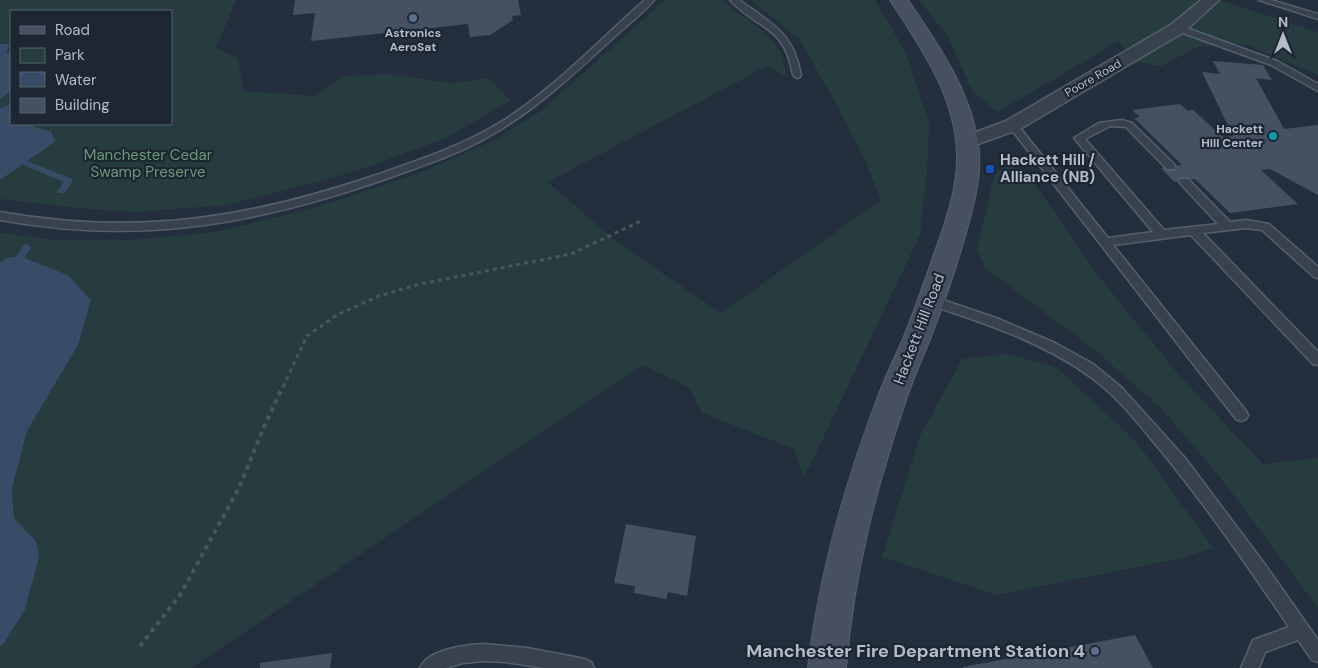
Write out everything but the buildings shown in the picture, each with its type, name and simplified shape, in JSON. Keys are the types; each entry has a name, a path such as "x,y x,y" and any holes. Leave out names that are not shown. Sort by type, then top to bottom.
{"street":[{"name":"Hackett Hill Road","path":"827,668 832,623 848,538 868,467 890,402 931,301 962,206 968,167 967,142 959,109 945,76 899,0"},
{"name":"Poore Road","path":"967,142 1013,125 1178,28 1211,0"}],"lane":[{"path":"0,216 68,225 110,228 158,226 217,219 346,189 420,164 484,136 522,110 650,0"},
{"path":"734,0 774,30 786,42 793,56 797,75"},
{"path":"1263,0 1318,17"},
{"path":"1178,28 1274,62 1318,88"},
{"path":"1162,235 1079,138 1109,122 1119,122 1128,125 1171,167"},
{"path":"1013,125 1240,414"},
{"path":"1184,181 1228,226"},
{"path":"1104,242 1246,224 1265,226 1318,274"},
{"path":"1194,231 1318,360"},
{"path":"931,301 1022,332 1056,348 1090,369 1116,392 1144,420 1186,469 1318,654"},
{"path":"1250,668 1259,646 1301,631"},
{"path":"429,668 442,659 469,652 537,658 586,668"}],"path":[{"path":"140,646 180,595 240,488 263,429 307,336 337,314 379,296 420,284 571,254 642,221"}],"green space":[{"name":"Manchester Cedar Swamp Preserve","path":"0,0 236,0 216,48 238,58 243,91 315,96 343,76 386,74 452,83 489,78 510,101 446,138 357,171 227,205 137,212 75,208 0,199"},
{"path":"665,0 721,0 767,34 781,53 787,77 767,66 548,182 618,243 721,313 881,200 865,160 833,98 799,39 750,0 875,0 906,53 929,122 927,174 920,235 804,478 794,449 702,413 690,388 643,365 191,668 0,668 0,647 25,610 36,541 14,519 12,490 27,431 78,345 91,300 67,275 20,256 6,258 0,262 0,233 57,240 131,240 216,232 318,207 422,172 496,139 541,111"},
{"path":"919,0 1219,0 1318,32 1318,75 1244,44 1198,47 1161,66 1133,62 1119,41 998,112 973,93 948,37"},
{"path":"1008,165 1028,174 1100,278 1179,375 1263,464 1318,458 1318,608 1224,482 1160,407 1091,347 985,268 977,250 994,175"},
{"path":"1008,354 1057,368 1136,441 1213,548 1178,559 996,595 882,557 920,436 962,359"}],"water":[{"path":"0,44 10,44 6,52 10,54 10,92 0,99"},
{"path":"10,104 10,125 33,125 33,127 51,131 55,142 0,180 0,108"},
{"path":"20,256 68,275 91,300 78,345 27,431 12,489 14,518 36,541 39,556 25,610 0,647 0,262 6,258"}],"waterway":[{"path":"0,152 69,181 61,191"},
{"path":"15,265 27,247"}],"place":[{"name":"Astronics AeroSat","path":"413,18"},
{"name":"Hackett Hill Center","path":"1273,136"},
{"name":"Hackett Hill / Alliance (NB)","path":"990,169"},
{"name":"Manchester Fire Department Station 4","path":"1095,651"}]}
